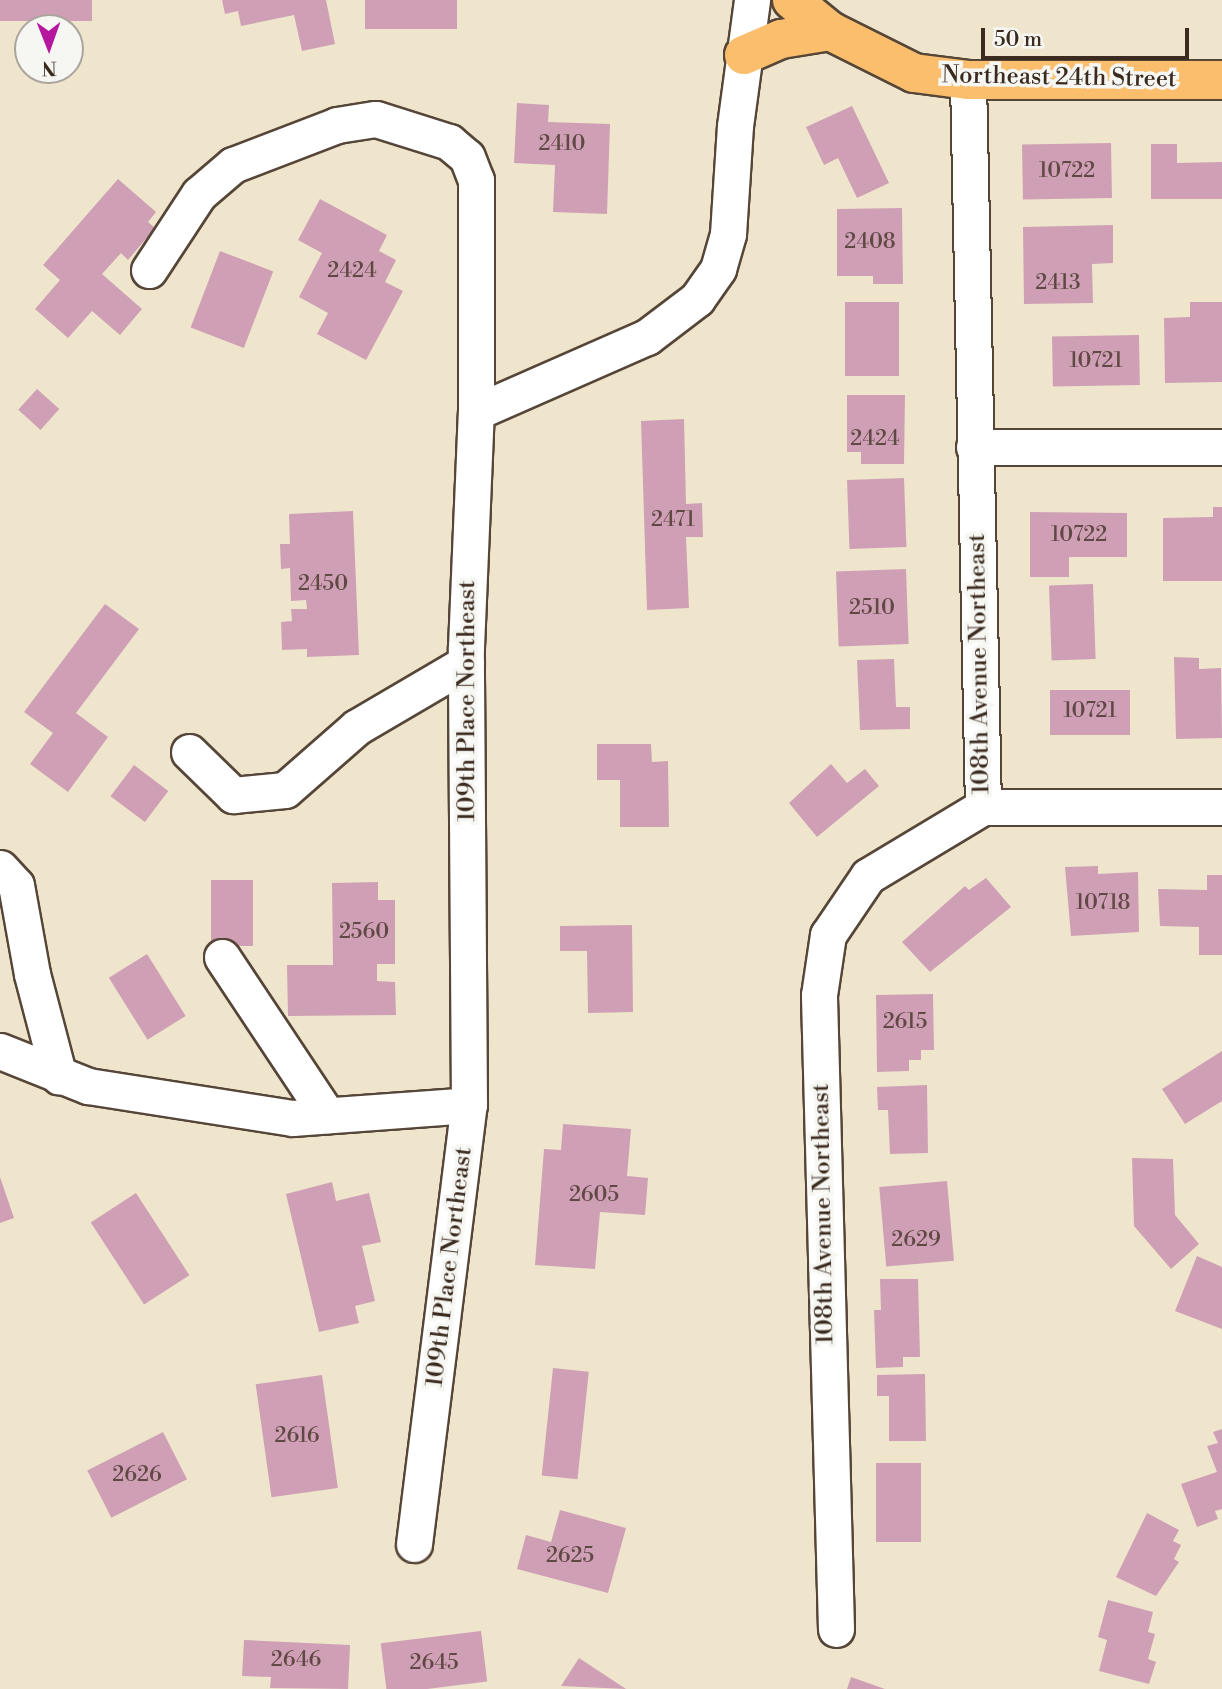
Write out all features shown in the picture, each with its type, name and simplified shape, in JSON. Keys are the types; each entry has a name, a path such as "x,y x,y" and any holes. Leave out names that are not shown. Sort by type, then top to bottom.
{"main road":[{"name":"Northeast 24th Street","path":"792,0 830,31 914,73 968,80 1222,80"},
{"path":"744,55 781,39 830,31"}],"street":[{"path":"477,412 647,337 697,299 718,269 728,234 744,55 752,0"},
{"name":"108th Avenue Northeast","path":"836,1629 819,995 828,934 868,876 983,807 968,80"},
{"name":"109th Place Northeast","path":"149,270 199,194 233,165 337,125 376,119 449,142 467,157 476,180 477,412 466,663 469,1105 414,1544"},
{"path":"974,447 1222,447"},
{"path":"189,752 233,795 285,790 357,727 466,663"},
{"path":"983,807 1222,807"},
{"path":"0,868 16,885 32,974 59,1077"},
{"path":"222,957 327,1115"},
{"path":"0,1051 59,1077 135,1096 293,1118 469,1105"}],"building":[{"path":"0,0 92,0 92,21 84,21 84,14 14,14 14,21 0,21"},
{"path":"222,0 326,0 335,44 302,51 294,15 241,26 238,11 225,14"},
{"path":"365,0 457,0 457,29 365,29"},
{"path":"517,103 549,105 548,122 610,124 607,214 553,212 555,165 514,163"},
{"path":"852,106 889,183 857,198 838,158 824,165 806,127"},
{"path":"1111,143 1112,198 1023,200 1022,145"},
{"path":"1151,144 1177,144 1177,163 1222,162 1222,199 1151,199"},
{"path":"118,179 156,212 148,222 155,228 128,260 121,253 102,274 142,309 120,335 92,311 68,338 35,309 60,280 43,265"},
{"path":"320,199 387,235 379,251 396,260 385,282 403,291 366,360 317,334 328,313 299,297 322,253 298,240"},
{"path":"902,208 903,284 873,284 873,276 837,276 837,209"},
{"path":"1113,225 1113,263 1092,264 1093,303 1024,304 1023,227"},
{"path":"220,251 273,271 244,348 191,328"},
{"path":"845,302 899,302 899,376 845,376"},
{"path":"1190,302 1222,302 1222,382 1165,383 1164,318 1190,317"},
{"path":"1139,335 1140,385 1053,387 1052,337"},
{"path":"37,389 59,409 41,430 18,410"},
{"path":"847,395 905,395 904,464 861,464 861,452 847,452"},
{"path":"684,419 686,504 702,503 703,537 686,537 689,608 647,610 641,421"},
{"path":"904,478 906,547 849,549 847,480"},
{"path":"1213,507 1222,507 1222,581 1163,581 1163,518 1213,517"},
{"path":"353,511 359,655 307,657 307,649 282,650 281,622 292,621 291,609 307,609 306,600 291,601 290,568 281,569 280,544 290,544 289,514"},
{"path":"1030,512 1127,513 1127,557 1069,557 1069,577 1030,577"},
{"path":"906,569 909,644 839,646 836,571"},
{"path":"1093,584 1096,659 1052,660 1049,586"},
{"path":"105,604 139,629 76,713 108,737 68,792 30,764 53,733 24,712"},
{"path":"1174,657 1199,658 1199,669 1221,668 1222,738 1176,739"},
{"path":"894,659 896,707 910,707 910,729 860,730 857,660"},
{"path":"1050,690 1130,690 1130,735 1050,735"},
{"path":"597,744 651,744 652,762 668,761 669,827 620,827 620,780 597,780"},
{"path":"831,764 847,783 865,769 879,786 817,837 789,803"},
{"path":"134,765 168,791 145,822 111,796"},
{"path":"1098,866 1098,874 1138,872 1139,932 1071,936 1065,867"},
{"path":"1207,875 1222,875 1222,955 1199,955 1199,927 1160,926 1158,889 1207,890"},
{"path":"986,878 1011,907 930,972 902,942 965,886 969,890"},
{"path":"211,880 253,880 253,946 211,946"},
{"path":"378,882 378,900 395,900 395,964 377,964 377,981 395,982 396,1015 288,1016 287,965 333,965 332,883"},
{"path":"632,925 633,1012 588,1013 587,951 560,951 560,926"},
{"path":"147,954 186,1016 148,1040 109,978"},
{"path":"933,994 934,1050 921,1050 921,1060 909,1060 909,1071 877,1072 876,995"},
{"path":"1222,1051 1222,1101 1185,1124 1162,1089"},
{"path":"927,1085 928,1153 890,1154 888,1110 878,1110 877,1087"},
{"path":"563,1124 631,1129 627,1176 648,1178 645,1215 600,1212 595,1269 535,1265 544,1149 561,1150"},
{"path":"1132,1158 1173,1159 1175,1215 1199,1244 1171,1269 1134,1226"},
{"path":"0,1177 14,1218 0,1223"},
{"path":"947,1181 954,1261 886,1267 879,1187"},
{"path":"332,1182 336,1201 369,1193 381,1242 362,1246 375,1301 355,1306 359,1323 319,1332 286,1194"},
{"path":"136,1193 189,1275 144,1305 91,1222"},
{"path":"1197,1256 1222,1267 1222,1329 1175,1311"},
{"path":"880,1279 918,1279 920,1357 903,1357 903,1367 876,1368 874,1310 881,1310"},
{"path":"553,1368 589,1372 578,1479 542,1475"},
{"path":"925,1374 926,1441 889,1441 889,1396 877,1396 877,1375"},
{"path":"322,1375 338,1488 272,1497 256,1384"},
{"path":"1222,1429 1222,1509 1215,1511 1218,1519 1197,1527 1181,1484 1217,1472 1207,1446 1218,1443 1213,1432"},
{"path":"163,1432 187,1479 111,1518 87,1471"},
{"path":"876,1463 921,1463 921,1542 876,1542"},
{"path":"560,1510 626,1528 608,1593 517,1569 526,1535 551,1542"},
{"path":"1147,1513 1179,1530 1173,1541 1181,1545 1174,1559 1179,1562 1156,1596 1116,1577"},
{"path":"1108,1600 1153,1612 1148,1632 1155,1634 1148,1659 1156,1662 1149,1684 1099,1671 1107,1640 1098,1637"},
{"path":"481,1631 487,1682 427,1689 386,1689 381,1643"},
{"path":"244,1640 350,1645 348,1689 270,1688 271,1677 242,1676"},
{"path":"579,1658 626,1689 561,1686"},
{"path":"851,1677 885,1689 847,1689"}]}
